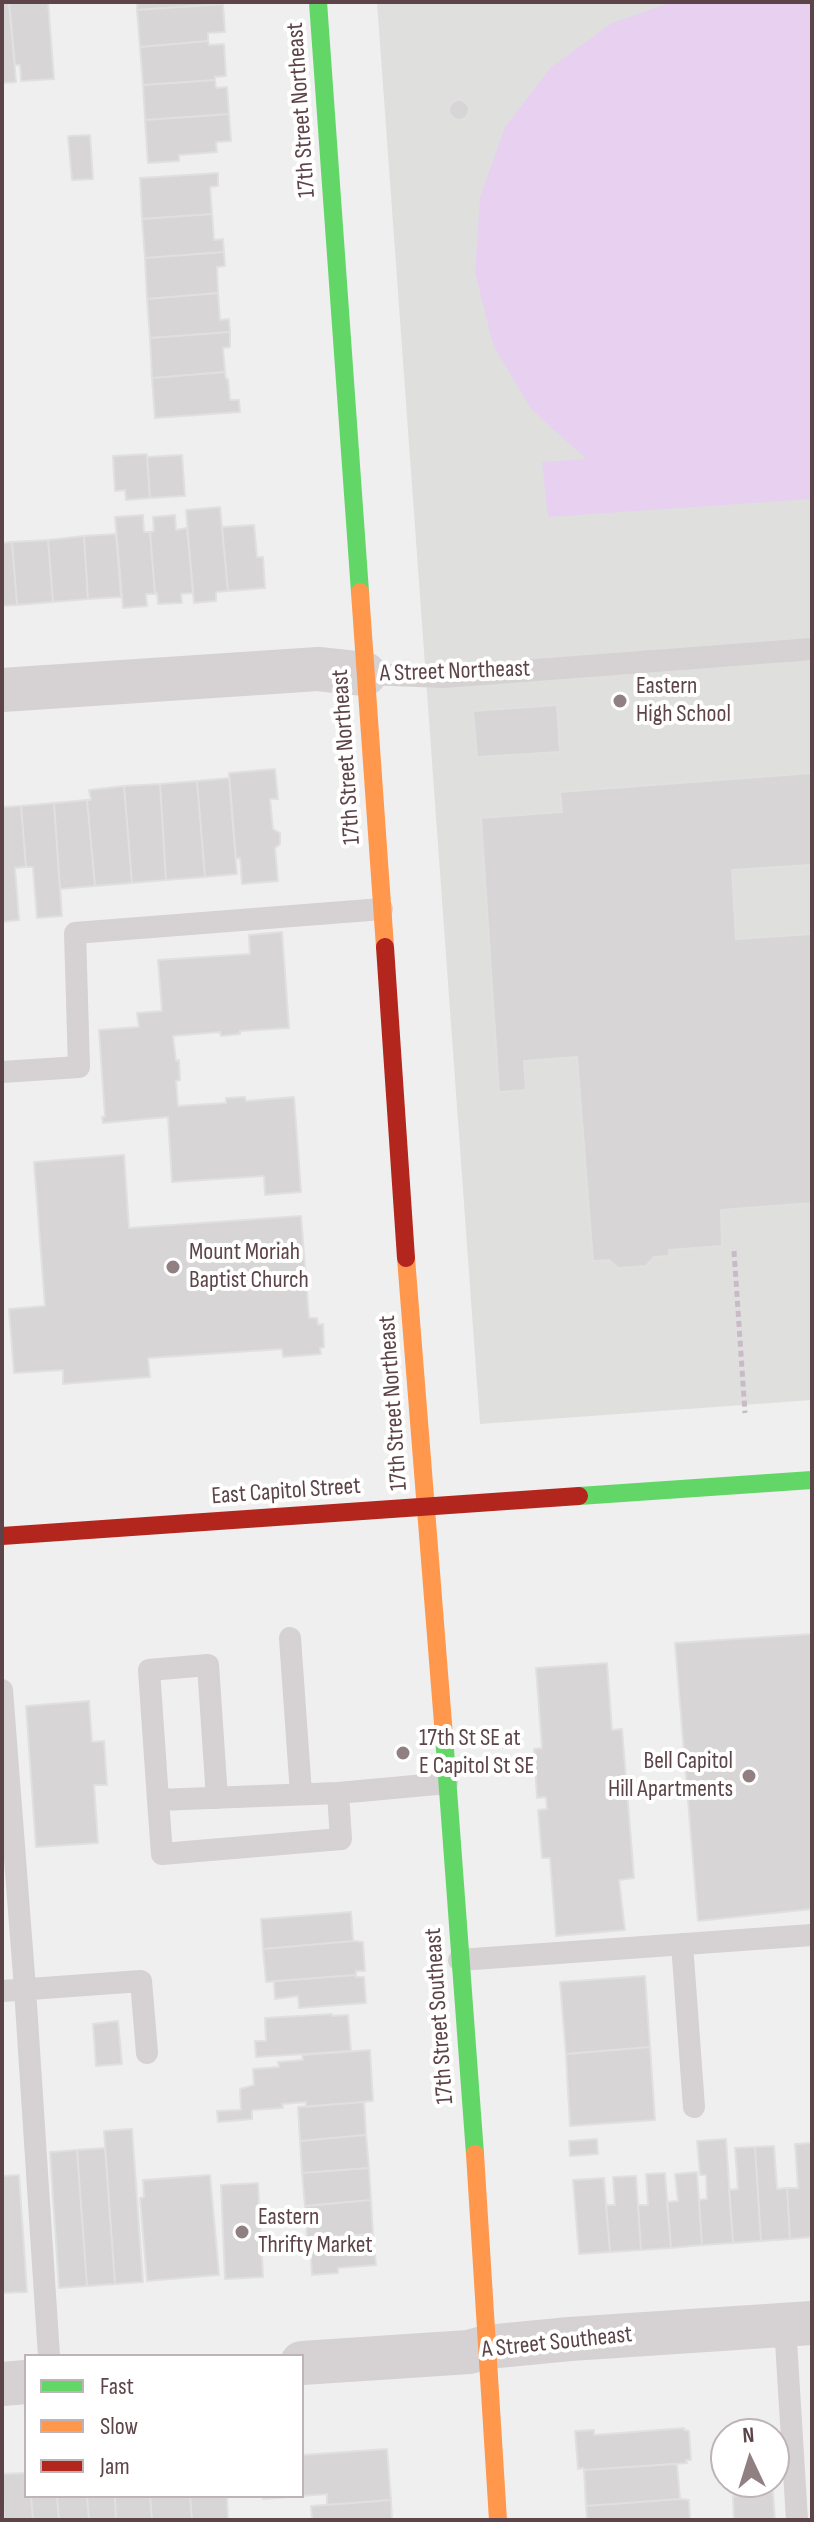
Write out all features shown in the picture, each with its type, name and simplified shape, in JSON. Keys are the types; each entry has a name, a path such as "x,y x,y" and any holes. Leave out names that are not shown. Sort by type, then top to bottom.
{"main road":[{"name":"17th Street Northeast","path":"318,2 426,1508"},
{"name":"East Capitol Street","path":"2,1536 812,1480"},
{"name":"17th Street Southeast","path":"426,1508 498,2520"}],"street":[{"name":"A Street Northeast","path":"2,690 318,669 365,674"},
{"name":"A Street Southeast","path":"304,2363 469,2352 487,2347 570,2339 798,2324"},
{"path":"2,2384 24,2382"}],"lane":[{"name":"A Street Northeast","path":"365,674 444,677 812,649"},
{"path":"2,1072 79,1067 75,933 382,909"},
{"path":"290,1638 301,1794"},
{"path":"217,1798 208,1665 149,1670 162,1854 341,1839 338,1793"},
{"path":"2,1690 49,2354"},
{"path":"158,1800 338,1793 447,1783"},
{"path":"459,1960 812,1935"},
{"path":"682,1944 694,2107"},
{"path":"2,1991 141,1981 147,2053"},
{"path":"797,2520 798,2324"}],"path":[{"path":"734,1251 745,1413"}],"shaded area":[{"name":"Eastern High School","path":"377,2 812,2 812,1400 480,1424"},
{"path":"672,2 812,2 812,499 548,517 542,462 586,459 531,409 493,345 475,272 480,197 505,127 551,67 612,23"}],"building":[{"path":"2,2 9,2 16,82 2,83"},
{"path":"9,2 48,2 54,79 21,81 20,65 15,65"},
{"path":"137,2 223,2 223,4 137,10"},
{"path":"223,4 225,32 208,33 208,41 140,47 137,10"},
{"path":"208,41 209,45 224,44 226,76 215,77 215,80 143,85 140,47"},
{"path":"215,80 216,88 227,87 229,114 145,120 143,85"},
{"path":"455,100 463,100 469,110 463,120 455,120 449,114 449,106"},
{"path":"229,114 231,141 216,142 217,152 179,155 179,161 148,163 145,120"},
{"path":"90,135 93,179 72,180 68,136"},
{"path":"218,173 218,186 210,187 212,214 142,219 140,178"},
{"path":"212,214 214,240 223,239 224,252 145,258 142,219"},
{"path":"224,252 225,266 217,267 218,293 147,299 145,258"},
{"path":"218,293 220,320 229,319 230,332 150,338 147,299"},
{"path":"230,332 230,347 223,348 225,372 152,378 150,338"},
{"path":"225,372 230,400 239,400 240,412 155,418 152,378"},
{"path":"147,454 150,498 126,500 125,490 115,491 113,456"},
{"path":"182,455 185,496 150,498 147,457"},
{"path":"220,507 228,591 216,592 216,601 194,603 186,510"},
{"path":"143,515 144,532 150,532 155,594 146,594 147,606 123,608 115,517"},
{"path":"175,515 176,530 187,528 193,593 181,594 182,603 158,604 150,532 154,531 153,517"},
{"path":"254,525 257,557 263,557 265,588 228,591 222,527"},
{"path":"116,534 121,597 88,599 84,536"},
{"path":"84,536 88,599 53,602 48,540"},
{"path":"48,540 53,602 17,605 12,542"},
{"path":"12,542 17,605 2,606 2,543"},
{"path":"557,705 560,752 477,757 473,711"},
{"path":"275,769 278,799 270,799 273,829 280,833 280,844 275,848 278,881 242,884 240,858 236,859 229,773"},
{"path":"812,773 812,907 809,865 732,870 736,939 812,934 812,1203 721,1210 722,1246 669,1250 669,1256 654,1257 646,1266 618,1268 609,1260 593,1261 577,1057 524,1061 526,1090 499,1092 481,818 562,812 560,792"},
{"path":"229,778 237,874 205,877 197,781"},
{"path":"197,781 205,877 166,880 160,784"},
{"path":"160,784 166,880 132,883 124,786"},
{"path":"124,786 132,883 95,886 87,800 91,800 89,790"},
{"path":"87,800 95,886 60,889 54,803"},
{"path":"54,803 62,916 37,918 33,867 26,867 21,806"},
{"path":"21,806 26,867 15,868 19,920 2,922 2,807"},
{"path":"282,932 289,1028 240,1031 240,1034 221,1036 220,1032 173,1036 176,1061 179,1060 180,1080 176,1081 178,1106 226,1103 226,1098 245,1097 246,1101 294,1097 301,1192 265,1195 264,1176 172,1182 168,1117 103,1123 99,1030 139,1027 137,1013 162,1011 158,960 250,954 249,935"},
{"name":"Mount Moriah Baptist Church","path":"124,1155 129,1228 301,1216 309,1318 317,1318 318,1325 323,1324 324,1347 320,1348 321,1354 283,1357 282,1349 148,1358 150,1377 63,1384 63,1370 14,1373 9,1309 45,1306 34,1162"},
{"name":"Bell Capitol Hill Apartments","path":"812,1634 812,1909 698,1921 675,1643"},
{"path":"607,1663 612,1730 622,1729 634,1878 619,1880 625,1930 556,1936 550,1858 542,1858 538,1810 547,1809 546,1797 537,1798 534,1749 542,1748 536,1668"},
{"path":"89,1701 92,1742 104,1741 107,1785 94,1785 98,1843 36,1847 26,1706"},
{"path":"351,1912 353,1941 263,1949 261,1919"},
{"path":"363,1942 365,1971 356,1971 356,1975 266,1982 263,1949"},
{"path":"645,1976 650,2047 566,2054 560,1982"},
{"path":"364,1977 366,2003 299,2008 298,1996 275,1999 274,1981"},
{"path":"348,2015 351,2051 256,2057 255,2041 266,2041 265,2018"},
{"path":"118,2021 122,2064 96,2066 93,2024"},
{"path":"650,2047 655,2120 570,2126 566,2054"},
{"path":"370,2050 373,2101 306,2107 306,2102 282,2104 283,2108 252,2110 252,2119 218,2122 217,2111 241,2110 240,2089 254,2085 253,2069 279,2067 278,2062 303,2060 302,2055"},
{"path":"364,2102 366,2135 300,2141 298,2107"},
{"path":"132,2129 143,2282 115,2284 104,2131"},
{"path":"366,2135 369,2168 302,2173 300,2141"},
{"path":"597,2139 598,2154 570,2156 569,2141"},
{"path":"726,2139 733,2243 702,2245 699,2200 707,2199 706,2175 700,2175 697,2141"},
{"path":"812,2143 812,2237 790,2239 787,2188 798,2188 795,2144"},
{"path":"774,2146 777,2189 787,2188 790,2239 761,2241 755,2147"},
{"path":"755,2147 761,2241 733,2243 729,2190 738,2189 735,2148"},
{"path":"105,2148 115,2284 87,2286 77,2150"},
{"path":"77,2150 87,2286 59,2288 50,2152"},
{"path":"369,2168 371,2200 305,2206 302,2173"},
{"path":"697,2172 702,2245 671,2248 667,2202 678,2201 675,2174"},
{"path":"665,2173 671,2248 641,2250 638,2205 648,2205 646,2174"},
{"path":"19,2175 27,2292 2,2293 2,2176"},
{"path":"210,2175 219,2275 147,2281 140,2198 144,2197 143,2180"},
{"path":"636,2176 641,2250 610,2252 606,2205 615,2205 613,2177"},
{"path":"604,2178 610,2252 579,2254 573,2180"},
{"path":"258,2183 263,2277 225,2279 221,2185"},
{"path":"371,2200 373,2234 307,2238 305,2206"},
{"path":"373,2234 376,2265 338,2268 338,2273 312,2275 310,2241 307,2238"},
{"path":"684,2428 689,2431 691,2460 686,2460 687,2463 578,2469 575,2431 594,2430 594,2435"},
{"path":"387,2449 391,2500 327,2505 327,2494 304,2496 304,2455"},
{"path":"677,2464 680,2499 586,2506 584,2470"},
{"path":"24,2473 24,2498 31,2498 33,2520 4,2520 2,2474"},
{"path":"31,2498 57,2498 59,2520 33,2520"},
{"path":"57,2498 87,2498 89,2520 59,2520"},
{"path":"87,2498 115,2498 116,2520 89,2520"},
{"path":"115,2498 150,2498 152,2520 116,2520"},
{"path":"150,2498 190,2498 192,2520 152,2520"},
{"path":"190,2498 227,2498 228,2520 192,2520"},
{"path":"733,2498 773,2498 775,2520 734,2520"},
{"path":"391,2500 392,2520 312,2520 311,2506"},
{"path":"689,2500 690,2520 587,2520 586,2506"}],"traffic: fast":[{"path":"318,2 360,592"},
{"path":"579,1496 812,1480"},
{"path":"444,1736 475,2154"}],"traffic: slow":[{"path":"360,592 385,947"},
{"path":"406,1258 444,1736"},
{"path":"475,2154 498,2520"}],"traffic: jam":[{"path":"385,947 406,1258"},
{"path":"2,1536 579,1496"}],"place":[{"name":"Eastern High School","path":"620,701"},
{"name":"Mount Moriah Baptist Church","path":"173,1267"},
{"name":"17th St SE at E Capitol St SE","path":"403,1753"},
{"name":"Bell Capitol Hill Apartments","path":"749,1776"},
{"name":"Eastern Thrifty Market","path":"242,2232"}]}
